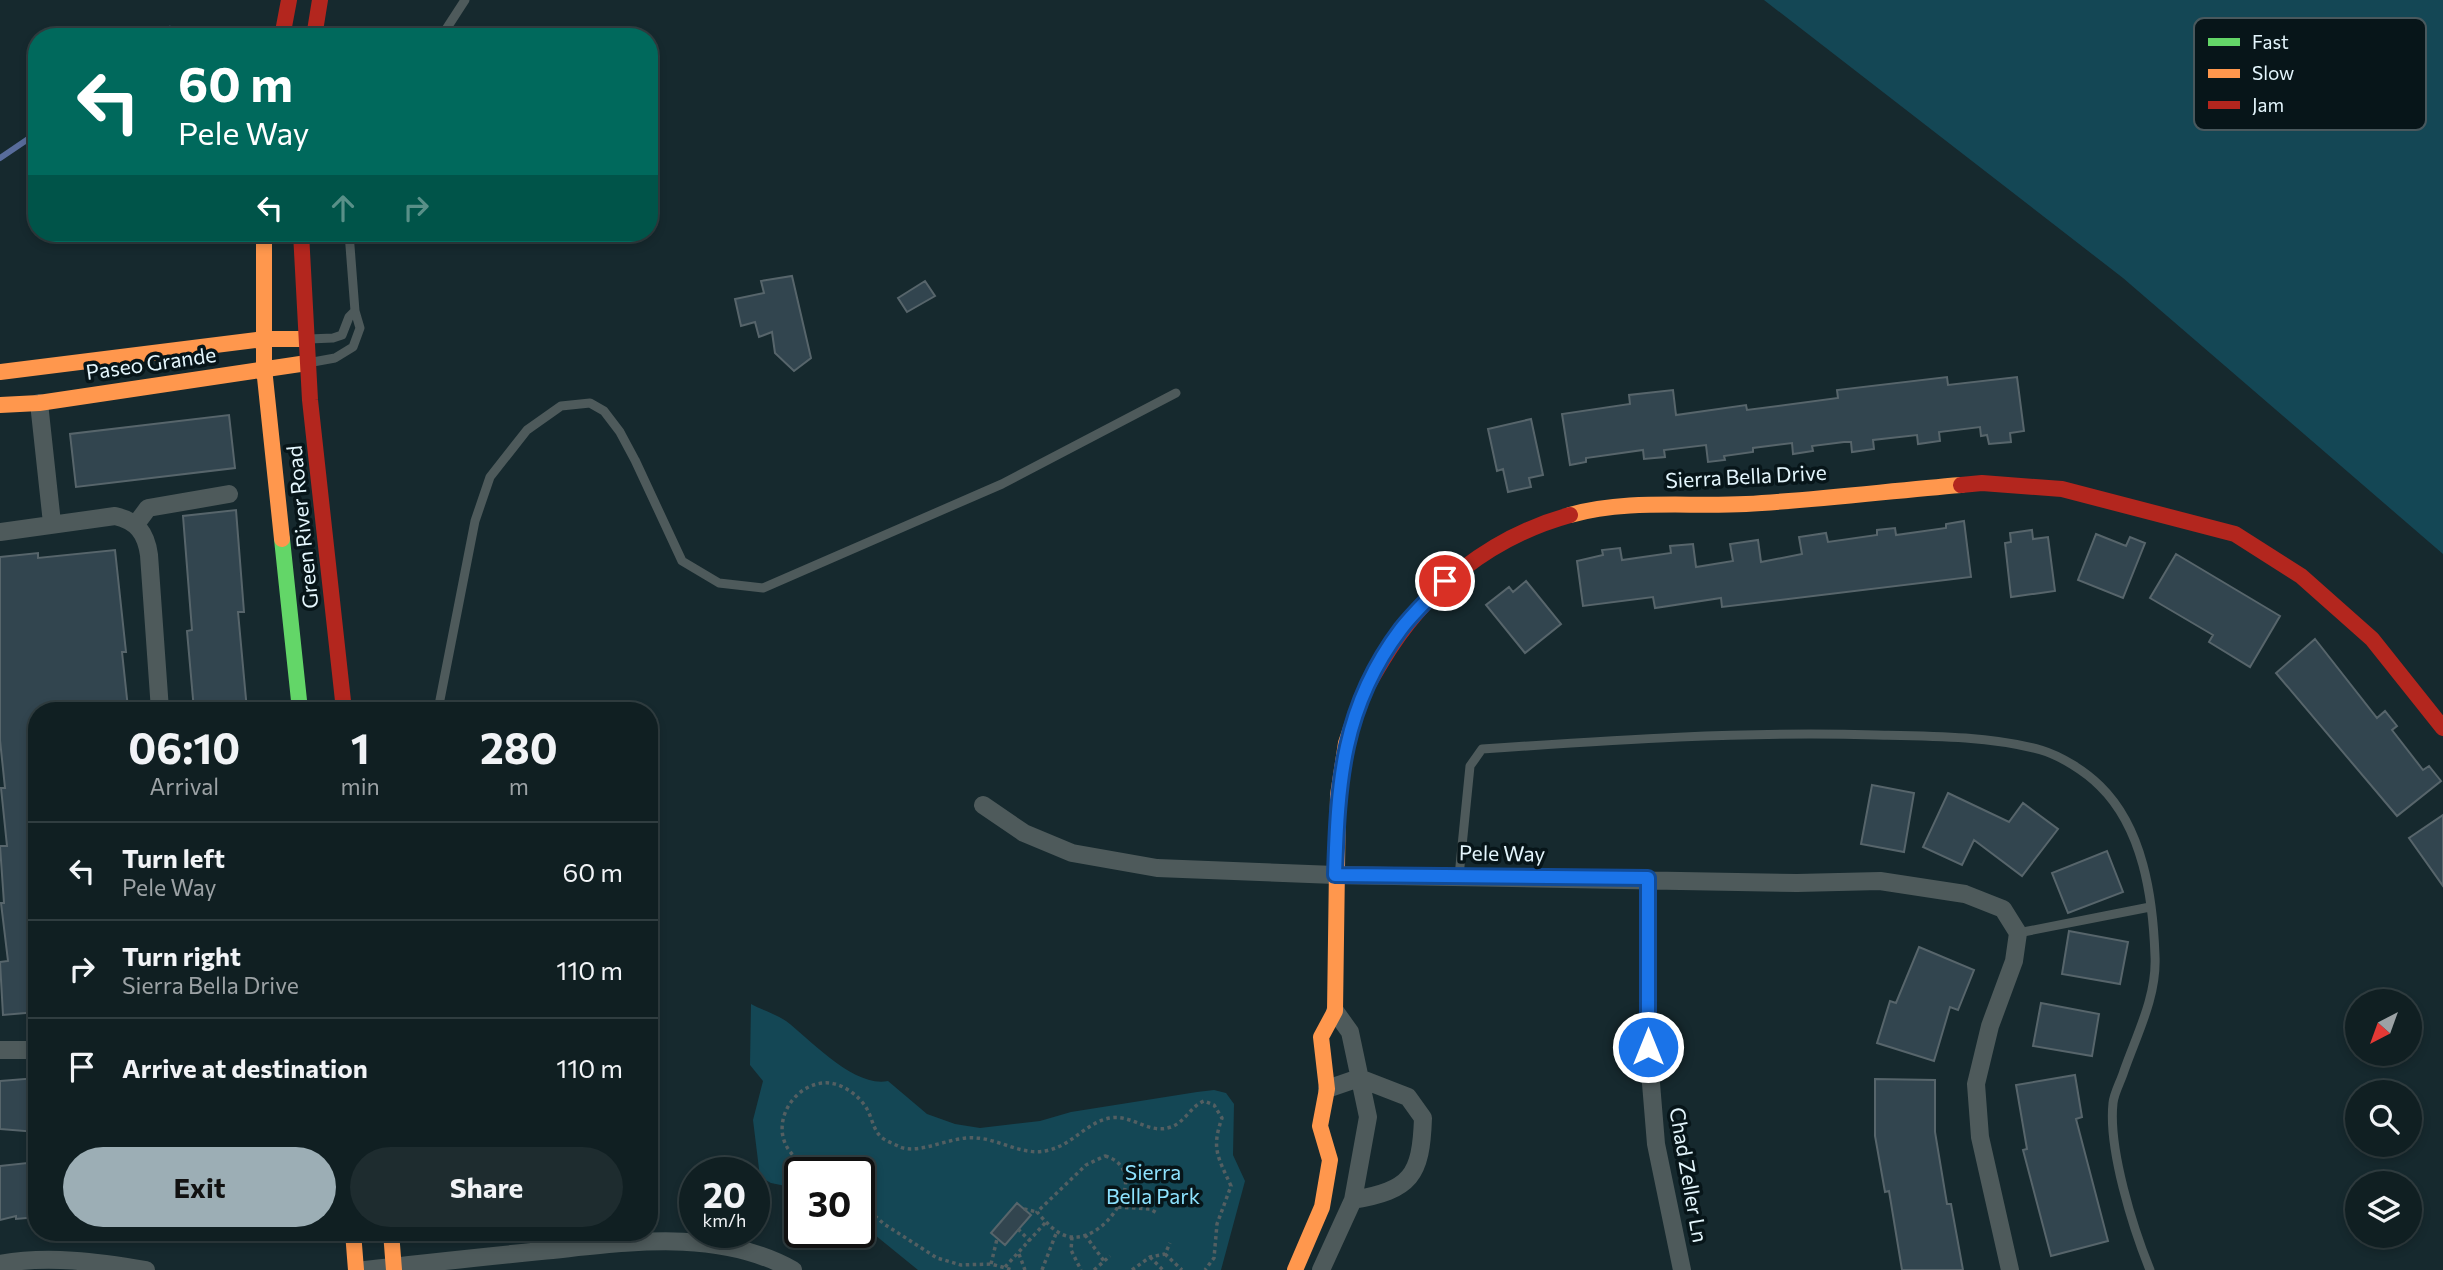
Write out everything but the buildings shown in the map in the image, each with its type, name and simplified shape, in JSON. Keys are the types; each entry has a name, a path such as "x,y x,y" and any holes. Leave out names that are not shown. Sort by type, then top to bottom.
{"street":[{"path":"284,28 289,0"},
{"path":"315,28 320,0"},
{"name":"Green River Road","path":"264,242 264,368 299,702"},
{"name":"Green River Road","path":"301,242 307,363 343,702"},
{"name":"Paseo Grande","path":"0,372 264,339 306,339"},
{"name":"Paseo Grande","path":"0,405 39,403 307,363"},
{"path":"39,403 52,523"},
{"name":"Sierra Bella Drive","path":"1296,1270 1322,1207 1330,1160 1320,1126 1327,1089 1321,1037 1335,1011 1338,795 1346,743 1364,692 1401,629 1445,581 1494,547 1542,523 1593,509 1661,503 1744,504 1982,483 2062,489 2235,534 2301,576 2372,639 2443,728"},
{"path":"136,524 148,508 229,494"},
{"path":"0,532 115,516 136,524 147,541 149,555 159,702"},
{"name":"Pele Way","path":"983,804 1024,833 1072,853 1157,868 1335,875 1892,883 1965,894 2003,909 2018,933"},
{"name":"Chad Zeller Ln","path":"1648,878 1648,1047 1656,1144 1682,1270"},
{"path":"2010,1270 1980,1137 1976,1084 1990,1026 2014,961 2018,933"},
{"name":"Sierra Bella Drive","path":"1321,1270 1353,1200 1368,1117 1350,1032 1335,1011"},
{"path":"0,1050 28,1050"},
{"path":"1327,1089 1359,1078 1408,1097 1423,1118 1419,1165 1407,1179 1382,1195 1353,1200"},
{"path":"658,1240 722,1245 781,1263 793,1270"},
{"path":"354,1241 356,1270"},
{"path":"392,1241 393,1268"},
{"path":"365,1270 473,1264 652,1241"},
{"path":"0,1264 59,1261 106,1263 146,1270"}],"lane":[{"path":"447,28 465,0"},
{"path":"307,363 335,358 353,347 360,328 355,312 350,242"},
{"path":"306,339 342,335 349,317 355,312"},
{"path":"440,702 475,521 490,477 527,430 561,406 590,403 604,411 620,432 635,460 682,561 719,583 763,588 1002,484 1176,393"},
{"path":"1459,876 1471,766 1482,749 1646,738 1842,734 1953,736 2043,750 2073,766 2098,785 2120,808 2138,849 2150,907 2156,958 2151,996 2113,1102 2115,1143 2136,1237 2150,1270"},
{"path":"2018,933 2150,907"}],"path":[{"path":"795,1157 789,1149 782,1128 786,1109 791,1100 806,1087 824,1083 841,1086 851,1092 866,1106 880,1136 906,1149 919,1149 954,1138 978,1138 1030,1152 1040,1152 1074,1140 1090,1127 1110,1118 1130,1120 1150,1128 1172,1127 1204,1101 1214,1105 1222,1118 1215,1146 1216,1156 1231,1186 1217,1224 1214,1258 1205,1270"},
{"path":"1024,1209 1037,1212 1057,1231 1072,1237 1099,1229 1118,1207 1125,1178 1122,1167 1114,1159 1104,1156 1086,1165 1037,1212"},
{"path":"1118,1207 1150,1209 1157,1213"},
{"path":"875,1216 937,1258 961,1265 991,1264 1013,1270"},
{"path":"1004,1267 1046,1222"},
{"path":"1018,1229 1030,1241"},
{"path":"1042,1270 1057,1231"},
{"path":"1085,1235 1104,1261"},
{"path":"1072,1237 1071,1250 1080,1270"},
{"path":"991,1264 997,1239"},
{"path":"1165,1254 1170,1243"},
{"path":"1019,1254 1025,1270"},
{"path":"1132,1270 1150,1257 1165,1254"},
{"path":"1165,1254 1182,1270"},
{"path":"1094,1270 1110,1256"},
{"path":"1150,1257 1163,1270"}],"green space":[{"path":"1764,0 2443,0 2443,554 2123,278"},
{"name":"Sierra Bella Park","path":"751,1004 786,1021 847,1070 875,1081 888,1081 927,1114 955,1124 980,1128 1040,1121 1071,1112 1197,1092 1214,1090 1226,1093 1234,1104 1233,1155 1245,1181 1221,1270 918,1270 875,1235 875,1157 784,1157 784,1186 770,1182 770,1157 758,1157 753,1120 763,1081 750,1065"}],"waterway":[{"path":"0,158 28,139"}],"traffic: fast":[{"path":"282,539 299,702"}],"traffic: slow":[{"path":"264,242 264,368 282,539"},
{"path":"0,372 264,339 306,339"},
{"path":"0,405 39,403 307,363"},
{"path":"1570,515 1614,507 1746,504 1961,485"},
{"path":"1295,1270 1322,1207 1330,1160 1320,1126 1327,1089 1321,1037 1335,1011 1338,795 1346,743 1361,699"},
{"path":"354,1241 356,1270"},
{"path":"392,1241 394,1270"}],"traffic: jam":[{"path":"284,28 289,0"},
{"path":"315,28 320,0"},
{"path":"301,242 310,400 343,702"},
{"path":"1961,485 1982,483 2062,489 2235,534 2301,576 2372,639 2443,728"},
{"path":"1361,699 1399,635 1439,589 1486,552 1513,537 1570,515"}],"route":[{"path":"1445,581 1401,629 1364,692 1346,743 1338,795 1335,875 1648,878 1648,1047"}]}
